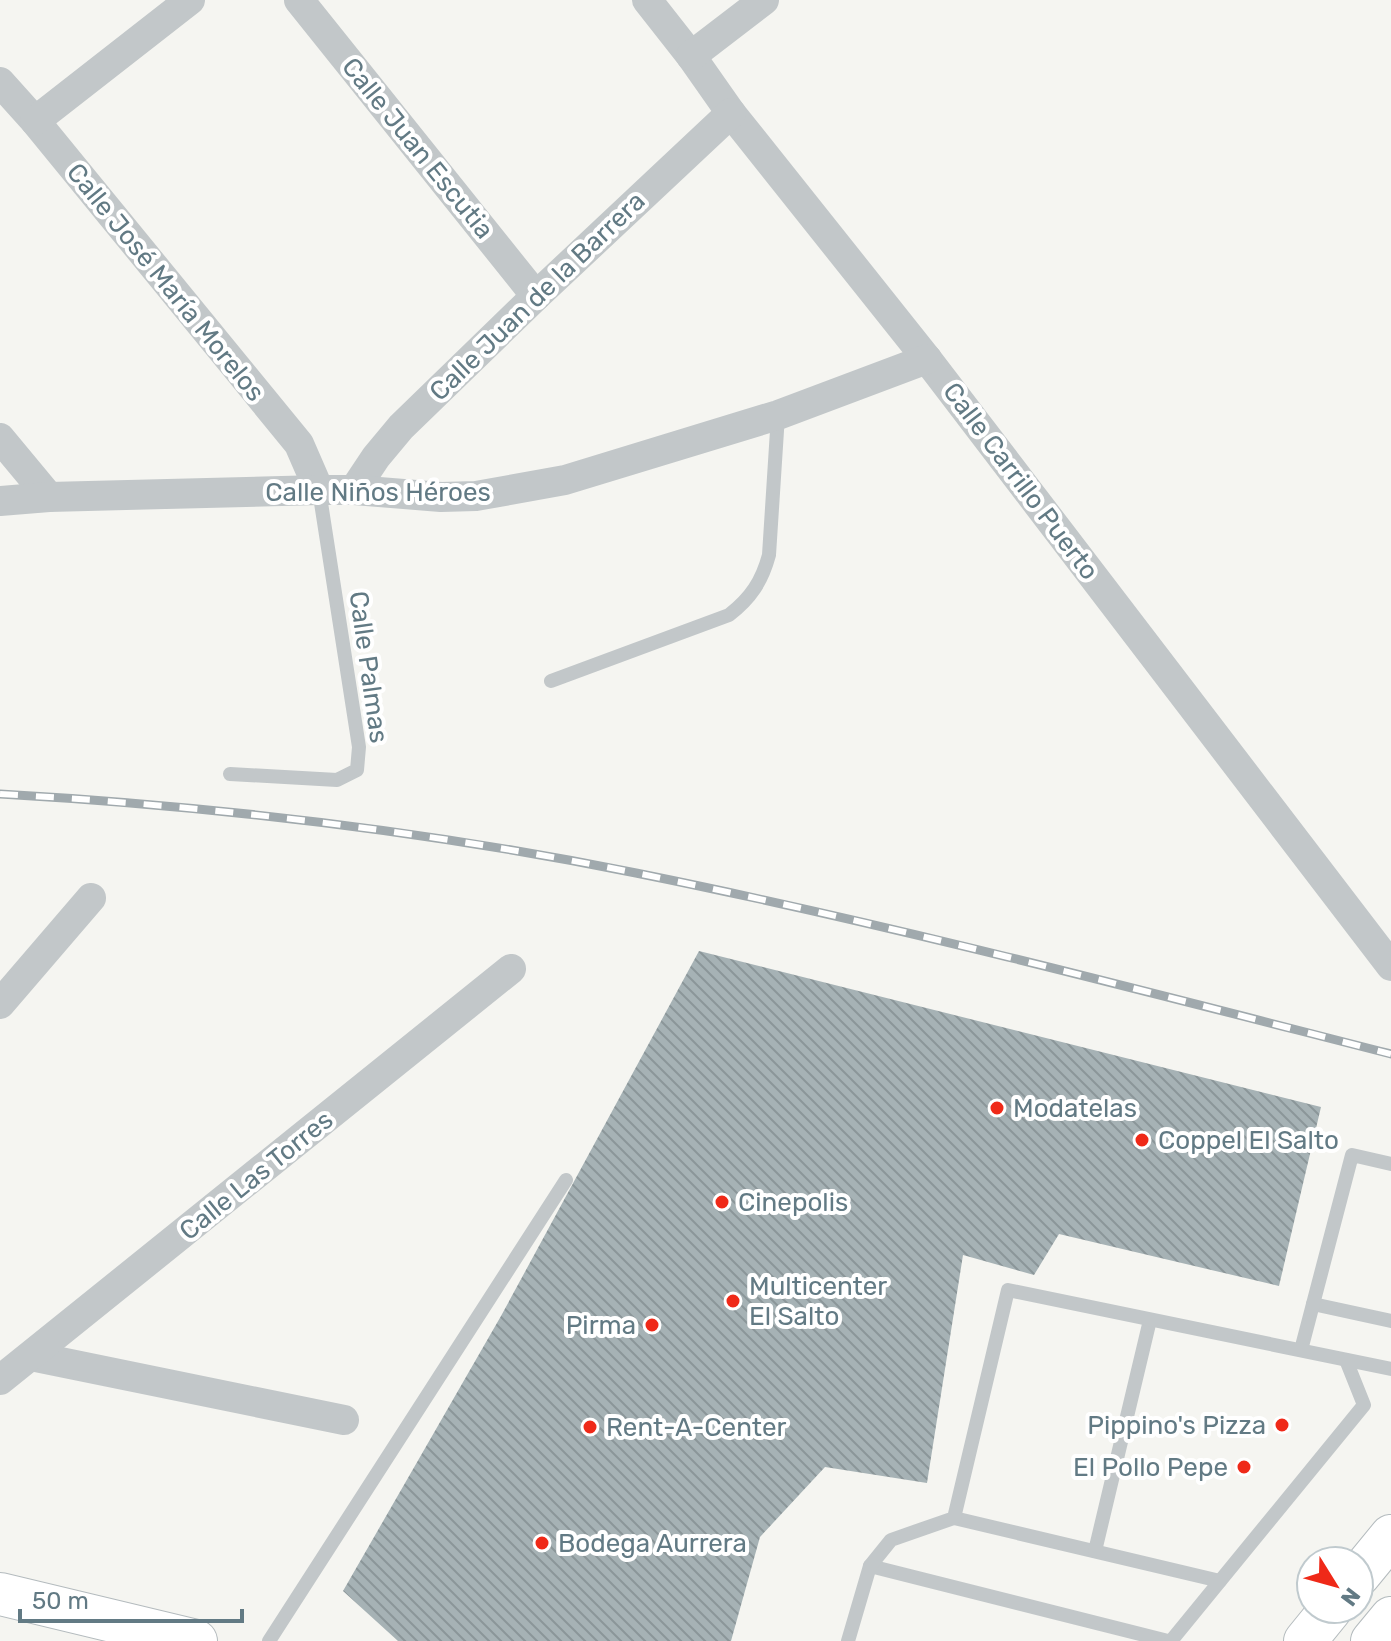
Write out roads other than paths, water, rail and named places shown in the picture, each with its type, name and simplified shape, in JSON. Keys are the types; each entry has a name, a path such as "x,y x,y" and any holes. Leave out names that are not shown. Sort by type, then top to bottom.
{"street":[{"path":"35,121 190,0"},
{"name":"Calle Juan Escutia","path":"299,0 536,296"},
{"name":"Calle Carrillo Puerto","path":"647,0 731,113 927,359 1391,966"},
{"path":"691,56 764,0"},
{"name":"Calle José María Morelos","path":"0,82 299,444 319,490"},
{"name":"Calle Juan de la Barrera","path":"354,490 401,427 731,113"},
{"name":"Calle Niños Héroes","path":"0,501 319,490 476,496 565,480 778,415 927,359"},
{"path":"0,438 49,497"},
{"path":"0,1004 91,898"},
{"name":"Calle Las Torres","path":"0,1380 511,969"},
{"path":"31,1356 344,1420"},
{"path":"1375,1556 1391,1536"},
{"path":"0,1594 196,1641"},
{"path":"1372,1641 1391,1618"},
{"path":"1305,1641 1318,1625"}],"lane":[{"path":"551,681 729,615 756,590 769,555 778,415"},
{"name":"Calle Palmas","path":"230,774 337,780 357,770 359,747 319,490"},
{"path":"1301,1350 1352,1155 1391,1164"},
{"path":"269,1641 566,1180"},
{"path":"954,1518 1008,1290 1391,1369"},
{"path":"1313,1304 1391,1321"},
{"path":"1095,1551 1150,1320"},
{"path":"870,1566 1170,1641 1364,1405 1346,1360"},
{"path":"848,1641 870,1566 891,1540 954,1518 1220,1581"}],"railway":[{"path":"0,794 320,822 558,858 920,936 1391,1054"}],"place":[{"name":"Modatelas","path":"997,1108"},
{"name":"Coppel El Salto","path":"1142,1140"},
{"name":"Cinepolis","path":"722,1202"},
{"name":"Multicenter El Salto","path":"733,1301"},
{"name":"Pirma","path":"652,1325"},
{"name":"Pippino's Pizza","path":"1282,1425"},
{"name":"Rent-A-Center","path":"590,1427"},
{"name":"El Pollo Pepe","path":"1244,1467"},
{"name":"Bodega Aurrera","path":"542,1543"}]}
